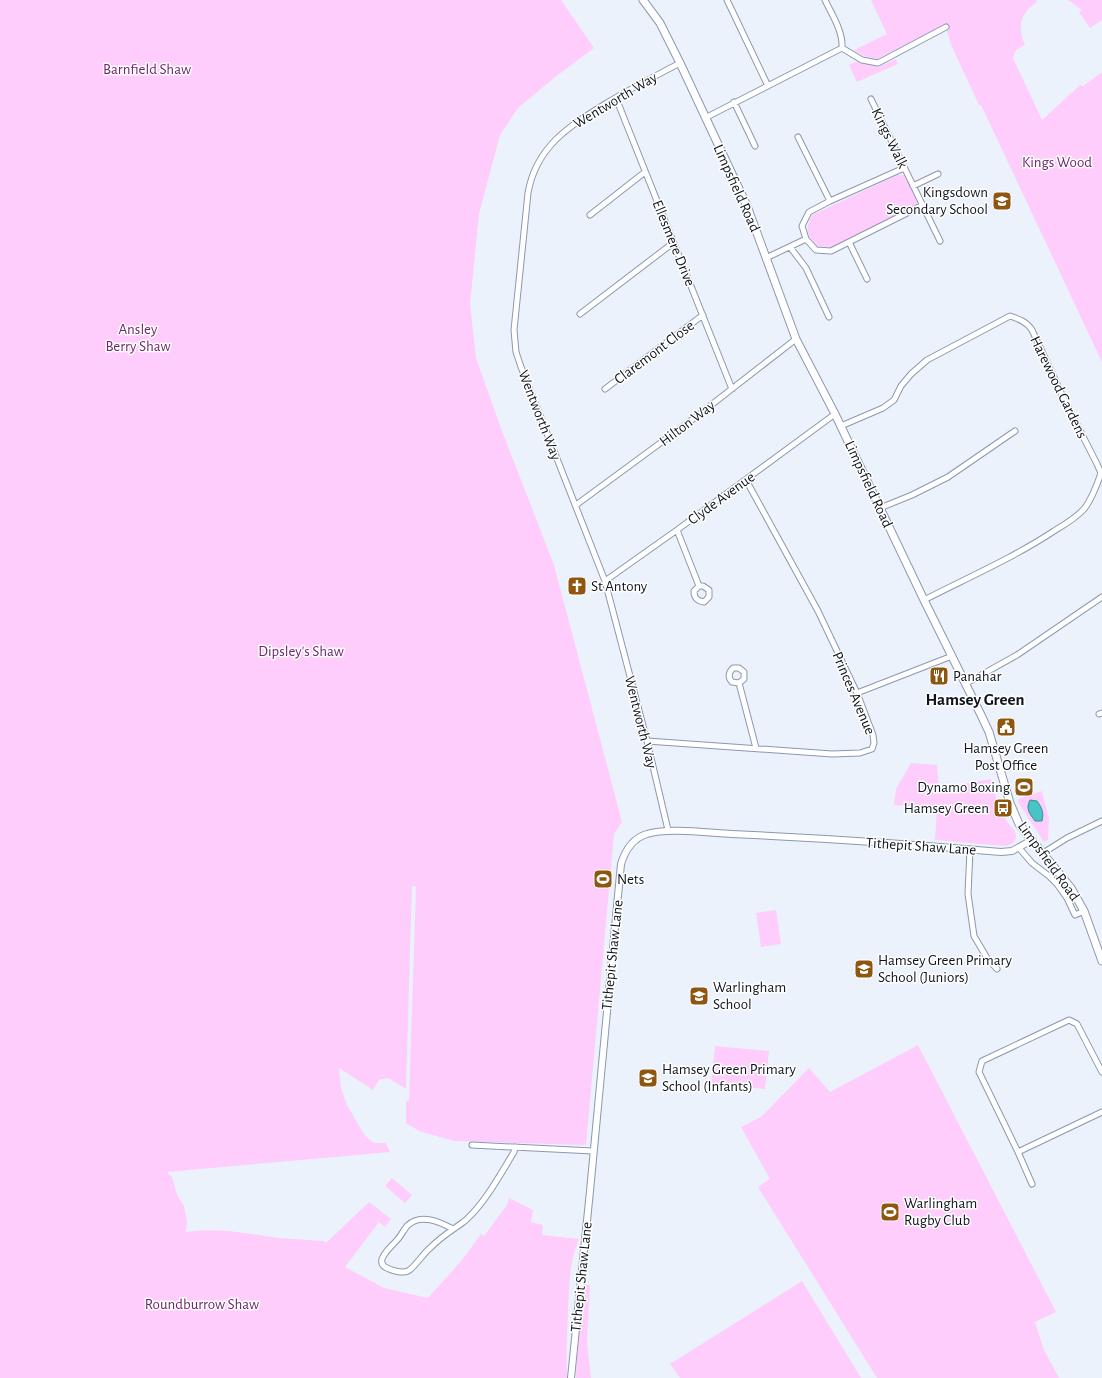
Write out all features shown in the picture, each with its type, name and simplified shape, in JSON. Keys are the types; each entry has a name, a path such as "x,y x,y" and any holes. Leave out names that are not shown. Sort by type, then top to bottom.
{"main road":[{"name":"Limpsfield Road","path":"643,0 660,23 680,63 747,206 796,340 841,426 988,732 1010,803 1019,824 1071,888 1084,911 1102,961"}],"street":[{"path":"727,0 768,86"},
{"path":"824,0 840,32 842,48"},
{"path":"842,48 862,60 878,63 946,27"},
{"path":"705,118 842,48"},
{"name":"Wentworth Way","path":"668,830 647,741 605,581 516,352 514,330 528,193 530,181 539,160 556,138 566,129 648,79 680,63"},
{"name":"Ellesmere Drive","path":"616,98 732,389"},
{"name":"Kings Walk","path":"871,99 940,241"},
{"path":"734,102 755,146"},
{"path":"798,137 830,201"},
{"path":"904,168 809,212 802,226 806,239 816,250 831,251 923,205"},
{"path":"590,215 646,172"},
{"path":"913,186 938,174"},
{"path":"766,258 806,239"},
{"path":"849,242 867,279"},
{"path":"580,314 673,243"},
{"path":"790,247 806,268 829,317"},
{"path":"819,314 825,311"},
{"name":"Claremont Close","path":"605,389 703,315"},
{"name":"Harewood Gardens","path":"841,426 883,408 894,400 901,386 911,374 927,360 1010,316 1028,324 1032,330 1064,399 1097,464 1101,474 1098,481 1084,509 1073,518 1045,537 1012,556 924,600"},
{"name":"Hilton Way","path":"576,505 796,340"},
{"name":"Clyde Avenue","path":"605,581 835,414"},
{"path":"880,508 912,495 948,477 1015,431"},
{"name":"Princes Avenue","path":"647,741 832,754 860,753 872,749 874,743 873,734 857,693 818,612 746,480"},
{"path":"677,530 699,586"},
{"path":"965,684 1017,656 1102,597"},
{"path":"857,693 952,656"},
{"path":"739,683 756,748"},
{"path":"1043,853 1067,838 1102,821"},
{"name":"Tithepit Shaw Lane","path":"572,1378 621,864 630,845 648,833 668,830 770,835 1001,852 1012,851 1032,840"},
{"path":"1019,848 1032,863 1057,884 1076,915 1084,911"},
{"path":"970,850 968,894 974,936 997,969"},
{"path":"1032,1184 979,1072 982,1061 1069,1020 1077,1024 1099,1059 1102,1072"},
{"path":"1018,1152 1102,1112"},
{"path":"472,1145 594,1150"},
{"path":"453,1229 430,1219 412,1223 386,1252 382,1259 383,1265 387,1268 403,1272 407,1271 412,1268 430,1248 466,1220 482,1202 514,1152 515,1147"}],"green space":[{"path":"0,0 561,0 594,48 554,78 518,108 500,135 479,214 470,304 476,358 502,431 554,565 622,822 614,834 586,1145 454,1141 419,1131 406,1123 406,1101 409,1101 416,887 412,886 406,1089 388,1078 379,1080 373,1090 339,1068 341,1088 347,1105 365,1136 374,1143 386,1143 390,1152 167,1172 172,1177 177,1195 184,1206 187,1221 186,1232 209,1230 279,1238 323,1241 326,1243 369,1202 391,1219 385,1227 379,1222 345,1267 384,1288 428,1298 462,1260 481,1234 484,1236 507,1205 509,1198 533,1210 531,1222 543,1225 542,1235 579,1239 571,1266 569,1284 567,1378 0,1378"},
{"name":"Kings Wood","path":"871,0 1036,0 1037,2 1027,11 1022,21 1021,32 1025,45 1016,50 1013,58 1042,120 1080,85 1083,86 1102,72 1102,362 981,105 979,105 951,45 944,25 877,59 864,56 854,50 887,34"},
{"path":"1068,0 1102,0 1102,20 1090,28 1079,12 1082,10"},
{"path":"896,59 898,64 857,82 849,65 857,61 878,67"},
{"path":"897,175 905,175 917,200 917,206 832,247 817,246 813,242 808,232 808,224 812,215"},
{"path":"911,763 937,765 939,788 991,779 1002,813 1015,832 1016,838 1014,842 1005,846 935,840 937,808 894,805 896,789"},
{"path":"1042,791 1049,819 1048,840 1044,842 1018,802 1018,799"},
{"path":"776,910 781,944 761,947 756,913"},
{"name":"Warlingham Rugby Club","path":"918,1045 1056,1312 1035,1322 1044,1350 1059,1378 877,1378 758,1187 770,1179 741,1127 761,1117 809,1068 830,1092"},
{"path":"715,1046 769,1051 765,1089 711,1084"},
{"path":"392,1178 412,1195 405,1203 385,1186"},
{"path":"802,1281 861,1378 680,1378 670,1364"},
{"path":"585,1285 590,1285 587,1342 591,1378 576,1378 577,1346"}],"water":[{"path":"1030,800 1037,801 1040,806 1043,813 1042,821 1035,821 1030,814 1028,806"}],"place":[{"name":"Kingsdown Secondary School","path":"1002,201"},
{"name":"St Antony","path":"577,586"},
{"name":"Panahar","path":"939,676"},
{"name":"Hamsey Green Post Office","path":"1006,727"},
{"name":"Dynamo Boxing","path":"1024,787"},
{"name":"Hamsey Green","path":"1003,808"},
{"name":"Nets","path":"603,879"},
{"name":"Hamsey Green Primary School (Juniors)","path":"864,969"},
{"name":"Warlingham School","path":"699,996"},
{"name":"Hamsey Green Primary School (Infants)","path":"648,1078"},
{"name":"Warlingham Rugby Club","path":"890,1212"}],"district":[{"name":"Hamsey Green","path":"975,699"}],"park label":[{"name":"Barnfield Shaw","path":"147,69"},
{"name":"Ansley Berry Shaw","path":"138,338"},
{"name":"Dipsley's Shaw","path":"301,651"},
{"name":"Roundburrow Shaw","path":"202,1304"}]}
